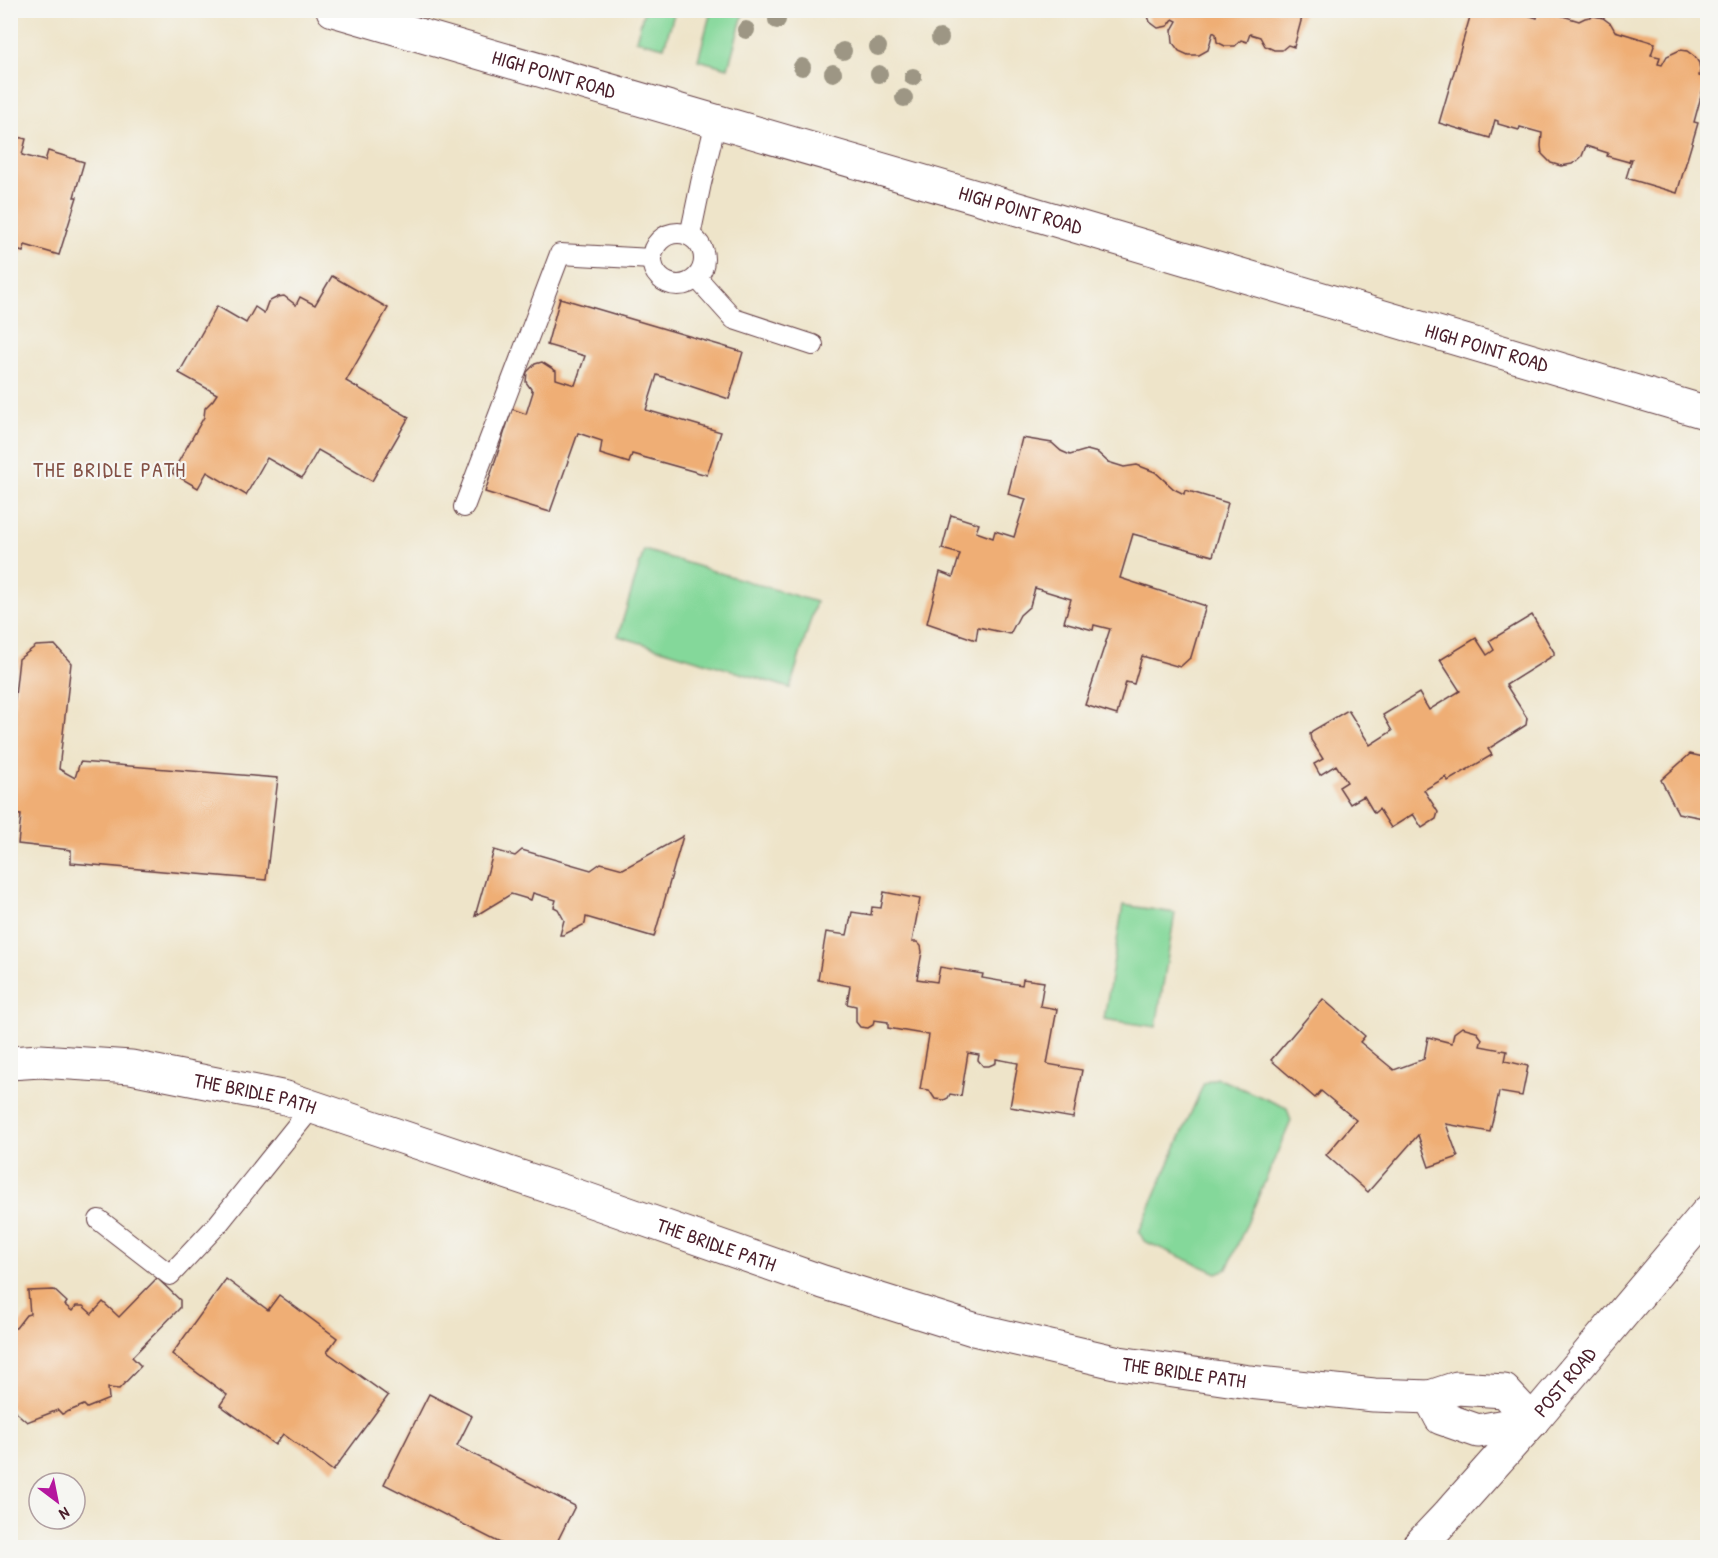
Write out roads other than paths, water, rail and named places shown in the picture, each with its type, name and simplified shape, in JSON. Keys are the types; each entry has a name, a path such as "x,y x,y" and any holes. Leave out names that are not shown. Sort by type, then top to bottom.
{"street":[{"name":"HIGH POINT ROAD","path":"333,10 1707,413"},
{"name":"THE BRIDLE PATH","path":"10,1063 40,1061 130,1067 286,1098 586,1199 822,1282 973,1329 1119,1363 1249,1382 1374,1395 1430,1397 1441,1418 1478,1431 1532,1421"},
{"name":"POST ROAD","path":"1417,1548 1532,1421 1707,1212"}],"lane":[{"path":"690,236 700,183 716,122"},
{"path":"673,233 682,233 697,240 705,255 702,272 690,284 681,286 664,282 657,276 652,259 653,250 658,243 673,233"},
{"path":"464,507 560,254 652,259"},
{"path":"697,278 734,319 813,345"},
{"path":"99,1220 170,1275 218,1224 312,1107"}],"district":[{"name":"THE BRIDLE PATH","path":"110,470"}]}
